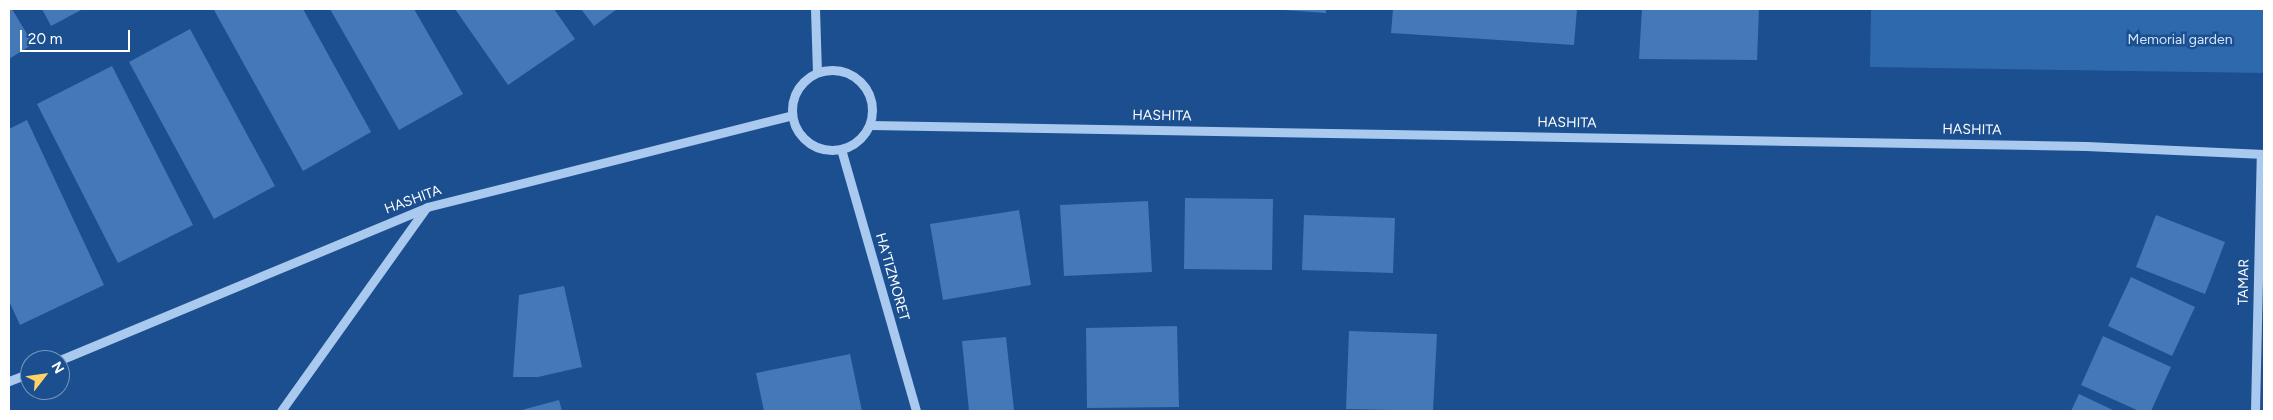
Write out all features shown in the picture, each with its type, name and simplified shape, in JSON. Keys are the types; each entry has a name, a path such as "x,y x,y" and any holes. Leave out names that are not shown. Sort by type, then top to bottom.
{"street":[{"path":"815,9 817,72"},
{"path":"830,69 844,71 856,77 865,87 871,98 872,112 870,125 863,136 853,145 841,150 828,150 815,146 804,139 796,128 792,115 792,102 798,89 806,79 817,72 830,69"},
{"name":"HASHITA","path":"70,356 427,207 792,115"},
{"name":"HASHITA","path":"870,125 2086,146 2263,154"},
{"name":"HA'TIZMORET","path":"841,150 916,411"},
{"name":"TAMAR","path":"2255,411 2263,154"},
{"path":"281,411 427,207"}],"green space":[{"name":"Memorial garden","path":"1871,9 2264,9 2264,73 1870,67"}],"building":[{"path":"9,9 12,9 33,44 9,59"},
{"path":"42,9 83,9 51,26"},
{"path":"303,9 371,132 303,171 214,10"},
{"path":"330,9 414,9 463,94 399,130"},
{"path":"455,9 554,9 575,39 508,85"},
{"path":"581,9 617,9 594,26"},
{"path":"1270,9 1326,9 1326,13"},
{"path":"1393,9 1577,9 1574,45 1391,33"},
{"path":"1642,9 1759,9 1757,60 1639,59"},
{"path":"190,29 275,186 214,219 129,62"},
{"path":"112,66 193,225 118,263 37,104"},
{"path":"27,120 104,285 20,325 9,301 9,129"},
{"path":"1185,198 1273,199 1272,270 1184,269"},
{"path":"1148,201 1152,272 1064,276 1060,205"},
{"path":"1019,210 1031,285 943,300 930,224"},
{"path":"1304,215 1395,218 1393,273 1302,270"},
{"path":"2156,215 2225,242 2205,294 2136,267"},
{"path":"2131,277 2195,307 2172,356 2108,326"},
{"path":"564,286 582,367 538,377 513,377 519,295"},
{"path":"1177,326 1179,407 1087,408 1086,328"},
{"path":"1349,331 1437,334 1433,411 1346,409"},
{"path":"2103,336 2171,367 2151,411 2139,411 2081,385"},
{"path":"1006,337 1014,410 969,411 962,341"},
{"path":"850,354 862,411 764,411 756,373"},
{"path":"2079,394 2115,411 2071,411"},
{"path":"559,400 562,411 518,411"}]}
